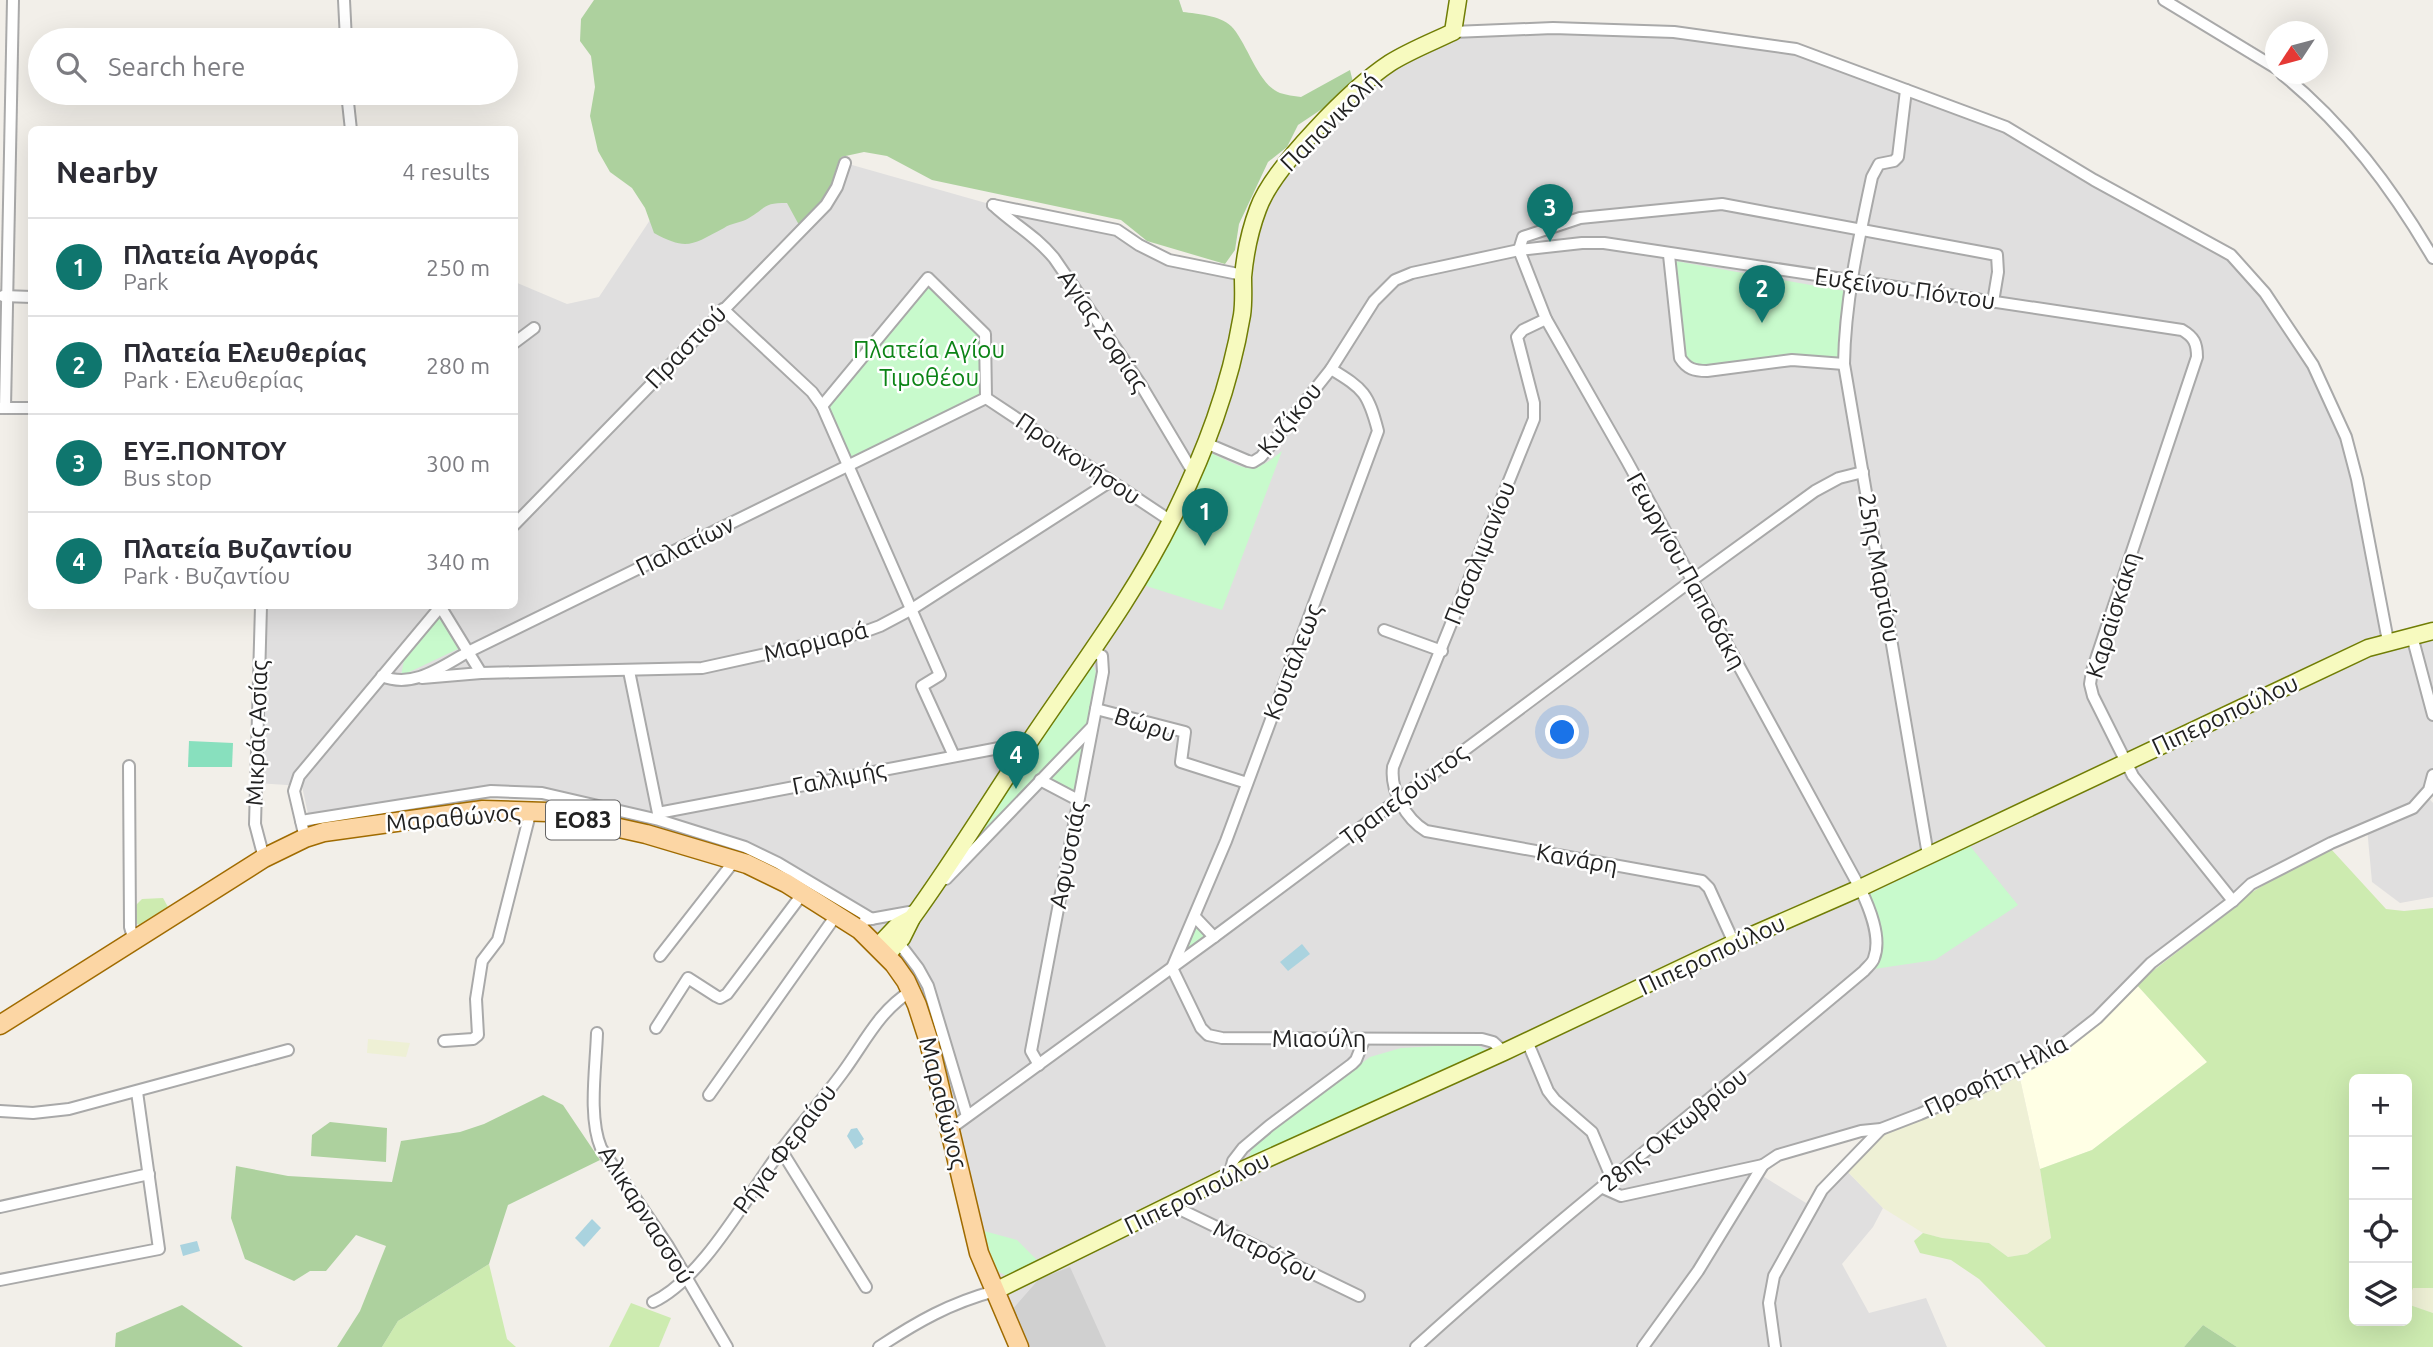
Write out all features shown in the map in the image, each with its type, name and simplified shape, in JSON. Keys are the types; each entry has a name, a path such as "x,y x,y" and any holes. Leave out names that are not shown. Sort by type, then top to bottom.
{"main road":[{"name":"Μαραθώνος","path":"0,1025 264,859 303,829 342,829 471,811 531,810 646,834 735,860 774,876 888,948 911,991 929,1042 979,1253 1019,1347"}],"street":[{"path":"13,0 2,408 28,408"},
{"path":"344,0 345,28"},
{"path":"1458,0 1453,32 1577,29 1704,35 1796,49 2006,127 2094,180 2238,259 2265,293 2313,365 2346,438 2357,479 2388,641"},
{"path":"2164,0 2265,61"},
{"name":"Παπανικολή","path":"888,948 897,926 918,910 1091,650 1171,521 1208,444 1222,397 1242,316 1244,275 1250,237 1267,189 1284,163 1335,110 1390,63 1453,32"},
{"path":"2293,84 2332,118 2367,159 2413,224 2433,258"},
{"name":"25ης Μαρτίου","path":"1906,90 1899,154 1894,162 1883,162 1874,170 1853,281 1844,363 1928,855"},
{"path":"348,105 351,126"},
{"name":"Πραστιού","path":"518,521 830,200 845,163"},
{"path":"1519,250 1523,237 1580,218 1722,204 1997,255 1998,272 1993,302"},
{"name":"Αγίας Σοφίας","path":"1194,474 1140,386 1054,258 1040,241 993,205 1117,230 1139,246 1169,260 1244,275"},
{"name":"Ευξείνου Πόντου","path":"1331,369 1374,301 1395,280 1412,273 1519,250 1582,243 1604,243 1669,255 2182,330 2192,336"},
{"name":"Γεωργίου Παπαδάκη","path":"1519,250 1546,319 1860,888"},
{"path":"1669,255 1680,358 1685,366 1694,371 1706,371 1792,360 1844,363"},
{"path":"822,406 928,278 985,334 986,398"},
{"path":"3,296 28,297"},
{"path":"723,309 812,393 822,406 940,675 922,686 954,756"},
{"name":"Πασαλιμανίου","path":"1399,799 1392,778 1393,767 1534,419 1534,403 1517,337 1523,330 1546,319"},
{"path":"518,340 534,328"},
{"name":"Καραϊσκάκη","path":"2192,336 2197,346 2197,357 2092,671 2090,684 2092,696 2124,762 2233,901"},
{"name":"Κυζίκου","path":"1208,444 1254,462 1261,457 1331,369"},
{"name":"Κουτάλεως","path":"1172,968 1195,917 1247,783 1378,432 1371,404 1358,385 1331,369"},
{"name":"Παλατίων","path":"382,676 396,681 422,678 468,652 986,398"},
{"name":"Προικονήσου","path":"986,398 1171,521"},
{"name":"Τραπεζούντος","path":"950,1129 1172,968 1815,491 1839,478 1863,472"},
{"name":"Μαρμαρά","path":"422,678 481,673 702,668 861,633 912,609 1111,481"},
{"name":"Μικράς Ασίας","path":"261,609 255,824 264,859"},
{"path":"438,609 299,776 294,791 303,829 491,791 542,793 658,817 746,847 872,919"},
{"path":"442,609 481,673"},
{"path":"1384,630 1441,651"},
{"name":"Πιπεροπούλου","path":"995,1291 1229,1176 1504,1052 1734,943 1860,888 2368,648 2433,631"},
{"path":"2412,636 2433,715"},
{"name":"Αφυσσιάς","path":"1038,1065 1031,1051 1103,673 1102,656 1091,650"},
{"path":"629,671 658,817"},
{"name":"Βώρυ","path":"1096,709 1185,733 1181,762 1247,783"},
{"path":"709,1096 840,916 872,919 918,910 1093,727"},
{"name":"Γαλλιμής","path":"658,817 999,748 1020,756"},
{"path":"130,766 130,927 134,941"},
{"name":"Προφήτη Ηλία","path":"1603,1188 1621,1196 1763,1165 1778,1155 1861,1131 1881,1129 1982,1087 2056,1050 2097,1018 2151,963 2233,901 2251,884 2331,843 2413,808 2429,790 2433,775"},
{"path":"1040,780 1079,800"},
{"name":"Κανάρη","path":"1399,799 1418,826 1426,831 1702,881 1709,888 1734,943"},
{"path":"444,1041 472,1039 478,1035 476,999 482,961 498,940 531,810"},
{"path":"660,956 735,860"},
{"name":"28ης Οκτωβρίου","path":"1416,1347 1612,1179 1864,971 1874,959 1874,928 1860,888"},
{"path":"656,1028 688,978 720,998 726,994 803,893"},
{"path":"1195,917 1214,937"},
{"path":"888,948 918,968 928,986 967,1116"},
{"name":"Μιαούλη","path":"1172,968 1201,1028 1208,1035 1222,1038 1482,1039 1493,1042 1504,1052"},
{"name":"Ρήγα Φεραίου","path":"653,1302 667,1295 711,1249 781,1150 842,1074 882,1015 894,1002 911,991"},
{"name":"Αλικαρνασσού","path":"597,1033 594,1115 598,1143 621,1180 661,1234 727,1347"},
{"path":"1229,1176 1238,1153 1269,1126 1352,1064 1364,1040"},
{"path":"1527,1041 1548,1091 1592,1132 1612,1179"},
{"path":"0,1111 52,1112 137,1092 288,1050"},
{"path":"0,1280 159,1249 137,1092"},
{"path":"1775,1347 1769,1303 1774,1276 1822,1190 1881,1129"},
{"path":"781,1150 866,1287"},
{"path":"1643,1347 1698,1271 1763,1165"},
{"path":"0,1208 149,1174"},
{"name":"Ματρόζου","path":"1171,1205 1359,1296"},
{"path":"879,1347 919,1321 962,1300 995,1291"}],"shaded area":[{"path":"1602,29 1796,49 1965,111 2231,255 2301,346 2346,437 2388,641 2433,631 2433,791 2426,795 2433,803 2433,897 2400,903 2372,882 2367,828 2276,871 2151,963 2076,1036 1920,1114 1763,1165 1643,1347 1020,1347 985,1269 938,1079 894,964 786,883 646,834 651,814 543,789 459,791 308,814 302,786 256,783 261,609 518,609 518,283 567,304 599,297 654,214 845,163 993,205 1117,230 1169,260 1243,275 1267,189 1362,86 1453,32"},
{"path":"2136,984 2207,1062 2092,1150 2040,1169 2019,1074 2080,1039"},
{"path":"368,1039 410,1043 406,1057 367,1053"},
{"path":"2019,1074 2040,1169 2051,1238 2027,1254 2008,1257 1989,1243 1923,1233 1883,1208 1846,1170 1884,1132 1986,1091"},
{"path":"1840,1164 1883,1208 1873,1227 1842,1264 1869,1313 1926,1298 1947,1347 1648,1347 1761,1175 1806,1203"},
{"path":"1070,1267 1106,1347 1028,1347 1011,1311 1039,1279"},
{"path":"2413,1288 2433,1288 2433,1313 2412,1306"}],"green space":[{"path":"594,0 1179,0 1183,12 1214,17 1231,26 1259,73 1280,93 1301,97 1350,70 1353,82 1337,99 1298,125 1287,147 1268,162 1239,224 1235,250 1225,264 1147,241 1121,220 932,180 887,156 864,152 841,157 826,195 799,225 787,203 773,204 746,220 727,226 696,242 682,244 654,233 645,208 632,188 610,172 598,151 590,116 595,87 591,56 580,41 581,19"},
{"path":"1675,261 1845,291 1840,360 1695,366 1685,357"},
{"name":"Πλατεία Αγίου Τιμοθέου","path":"928,285 980,336 981,395 851,460 826,407"},
{"path":"1282,451 1222,610 1140,584 1211,453 1247,468 1262,465"},
{"path":"440,612 462,647 401,676 405,654"},
{"path":"1089,667 1094,667 1096,673 1087,724 962,854"},
{"path":"189,741 233,743 232,767 188,767"},
{"path":"1088,741 1077,795 1049,780"},
{"path":"1970,846 2018,905 1935,960 1874,969 1880,962 1870,894"},
{"path":"2331,849 2386,909 2404,911 2433,908 2433,1288 2413,1288 2412,1291 2412,1074 2349,1074 2349,1326 2412,1326 2412,1306 2433,1313 2433,1347 2237,1347 2203,1325 2184,1347 2046,1347 1979,1279 1951,1260 1920,1253 1914,1241 1923,1233 1989,1243 2008,1257 2027,1254 2051,1238 2040,1169 2092,1150 2207,1062 2136,984 2246,896"},
{"path":"163,898 168,907 140,925 133,923 133,908 142,899"},
{"path":"1195,917 1214,937 1172,968"},
{"path":"1471,1044 1486,1050 1249,1158 1251,1150 1271,1130 1370,1057 1401,1048"},
{"path":"543,1095 563,1105 600,1160 508,1205 489,1264 398,1321 382,1347 337,1347 360,1311 386,1246 356,1235 326,1271 310,1271 294,1281 245,1259 231,1218 236,1166 288,1176 392,1182 401,1141 460,1132 484,1124"},
{"path":"330,1122 387,1128 386,1162 311,1156 312,1135"},
{"path":"984,1231 1017,1240 1040,1263 1009,1277 995,1270"},
{"path":"489,1264 507,1339 516,1347 382,1347 398,1321"},
{"path":"631,1303 671,1318 659,1347 609,1347"},
{"path":"182,1305 243,1347 115,1347 116,1333"},
{"path":"2203,1325 2237,1347 2184,1347"}],"water":[{"path":"1302,944 1310,954 1288,971 1280,962"},
{"path":"857,1128 864,1139 863,1144 855,1149 847,1136 851,1129"},
{"path":"592,1219 601,1228 584,1247 575,1238"},
{"path":"197,1241 200,1251 183,1256 180,1245"}],"place":[{"name":"ΕΥΞ.ΠΟΝΤΟΥ","path":"1550,242"},
{"name":"Πλατεία Ελευθερίας","path":"1762,323"},
{"name":"Πλατεία Αγοράς","path":"1205,546"},
{"name":"Πλατεία Βυζαντίου","path":"1016,789"}]}
